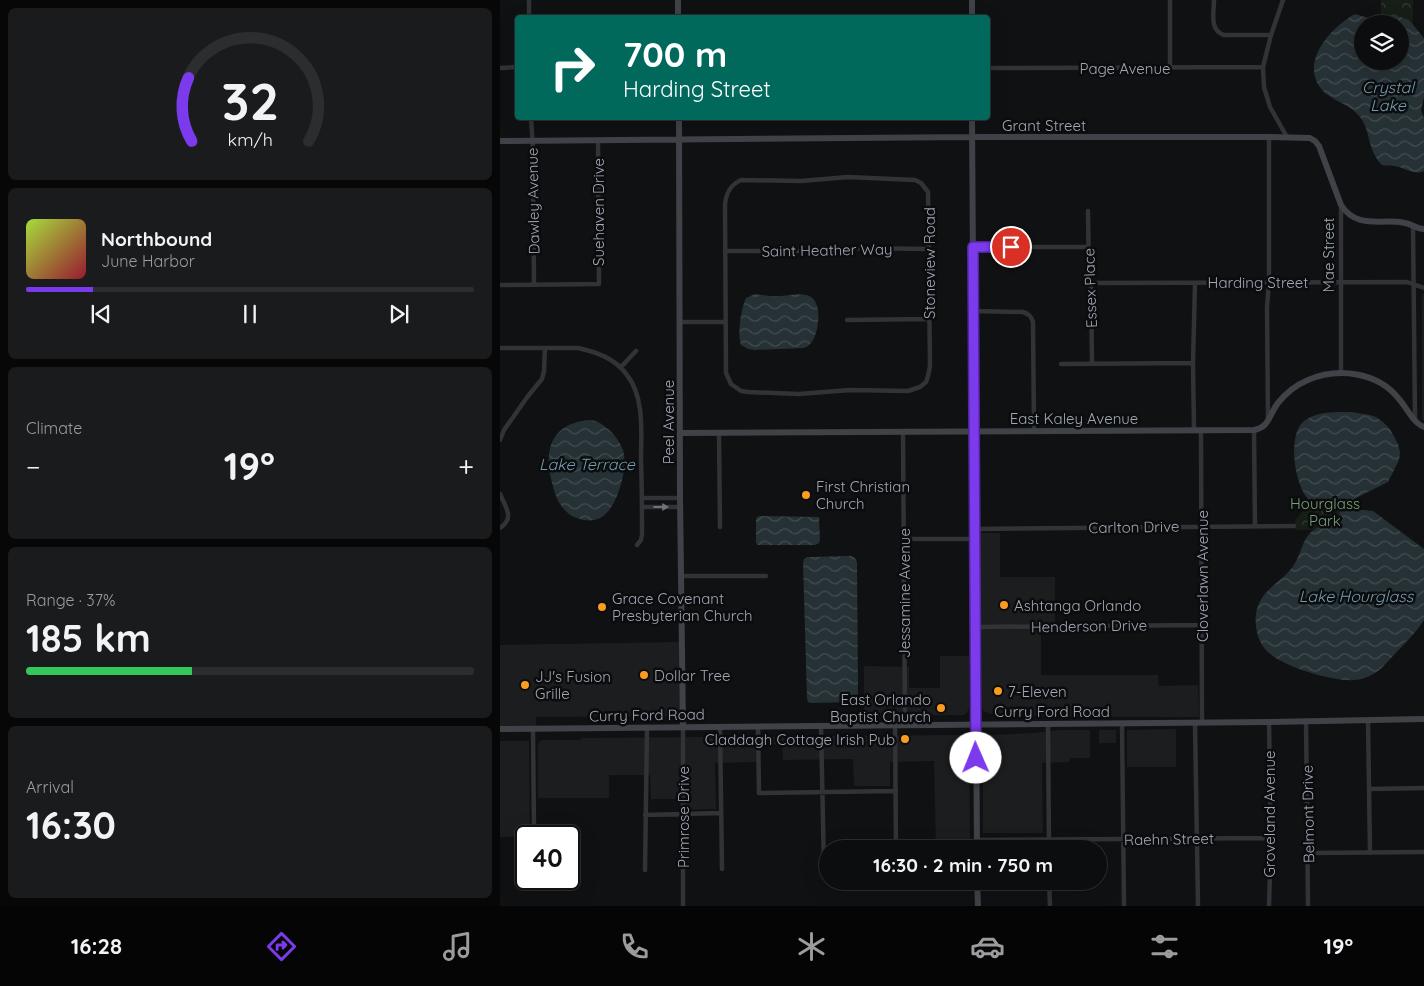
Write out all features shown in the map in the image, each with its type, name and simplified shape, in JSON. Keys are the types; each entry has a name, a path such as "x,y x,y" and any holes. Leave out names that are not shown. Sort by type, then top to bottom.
{"street":[{"path":"528,0 529,15"},
{"path":"678,0 678,15"},
{"path":"972,0 972,15"},
{"path":"1170,0 1170,68"},
{"path":"1214,0 1214,26 1219,33 1224,35 1271,35"},
{"path":"1283,0 1263,67 1264,87 1270,107 1287,137"},
{"path":"500,68 515,67"},
{"name":"Page Avenue","path":"990,68 1263,67"},
{"name":"Dawley Avenue","path":"531,120 534,284"},
{"name":"Peel Avenue","path":"679,120 680,507 683,727"},
{"path":"972,120 977,840"},
{"name":"Grant Street","path":"500,141 972,137 1287,137"},
{"path":"1268,421 1269,137"},
{"name":"Mae Street","path":"1287,137 1310,138 1315,140 1320,146 1341,205 1341,372"},
{"name":"Suehaven Drive","path":"534,284 599,284 598,140"},
{"name":"Stoneview Road","path":"848,177 909,179 920,183 928,192 929,198 930,371 926,382 920,387 908,391 850,390 799,394 741,391 731,384 726,373 726,251 726,198 735,182 748,179 800,181 848,177"},
{"path":"1341,205 1350,216 1370,222 1405,223 1424,229"},
{"name":"Essex Place","path":"1088,211 1092,364"},
{"path":"1414,227 1415,421"},
{"path":"973,247 1089,247"},
{"name":"Saint Heather Way","path":"726,251 808,251 855,248 929,249"},
{"path":"1194,430 1195,282"},
{"name":"Harding Street","path":"1091,283 1406,282 1424,288"},
{"path":"500,285 534,284"},
{"path":"973,311 1023,312 1031,317 1033,322 1034,430"},
{"path":"847,320 929,319"},
{"path":"680,322 726,322"},
{"path":"500,348 578,348 612,360 628,376 634,386 640,414 642,534 641,540 637,545"},
{"path":"500,440 502,429 542,379 545,348"},
{"path":"621,367 636,351"},
{"path":"1061,364 1193,363"},
{"path":"1255,526 1254,430 1264,426 1277,404 1297,385 1326,374 1341,372 1370,378 1397,396 1415,421 1424,428"},
{"name":"Cloverlawn Avenue","path":"1198,906 1199,723 1203,625 1201,430"},
{"name":"East Kaley Avenue","path":"680,433 1254,430"},
{"name":"Jessamine Avenue","path":"903,432 905,725"},
{"path":"719,433 720,527"},
{"path":"500,494 509,513 509,520 500,528"},
{"path":"642,498 680,498"},
{"path":"642,507 680,507"},
{"name":"Carlton Drive","path":"974,529 1294,526"},
{"path":"904,539 974,539"},
{"path":"682,576 766,576"},
{"name":"Henderson Drive","path":"975,627 1203,625"},
{"name":"Curry Ford Road","path":"500,729 1122,724 1424,719"},
{"path":"1368,720 1370,853"},
{"name":"Belmont Drive","path":"1306,721 1308,906"},
{"name":"Groveland Avenue","path":"1269,906 1271,838 1270,722"},
{"path":"1048,724 1049,840"},
{"path":"1122,724 1124,906"},
{"path":"895,725 896,840"},
{"path":"821,726 823,840"},
{"name":"Primrose Drive","path":"683,727 683,906"},
{"path":"720,727 722,869"},
{"path":"758,727 759,793 896,791"},
{"path":"645,870 647,728"},
{"path":"533,729 534,825"},
{"path":"1369,789 1424,788"},
{"path":"645,815 721,813"},
{"name":"Raehn Street","path":"1107,840 1271,838"},
{"path":"1308,854 1424,852"},
{"path":"977,890 978,906"},
{"path":"1050,890 1050,906"}],"shaded area":[{"path":"1422,294 1424,294 1424,420 1422,420"},
{"path":"981,533 1000,533 1000,577 1055,577 1055,631 1041,631 1041,675 1158,675 1159,686 1198,685 1199,717 1063,717 991,714 983,711 981,623 977,622 978,577 981,577"},
{"path":"681,642 682,716 536,717 536,729 500,729 500,645"},
{"path":"940,656 969,656 969,708 966,714 864,715 864,666 909,667 909,688 940,688"},
{"path":"1176,729 1176,767 1127,767 1127,730"},
{"path":"1090,730 1090,758 1070,758 1069,762 1042,763 1043,833 983,833 983,739 989,735"},
{"path":"1099,730 1116,730 1116,743 1099,743"},
{"path":"962,735 969,742 970,840 936,840 934,761 890,762 890,786 854,786 853,759 783,760 782,744 756,745 756,762 715,763 716,809 683,810 682,799 651,799 650,775 609,775 609,798 538,798 538,745 540,741 581,740 581,738"},
{"path":"500,741 529,741 530,825 515,825 515,836 500,837"}],"green space":[{"path":"1381,0 1413,0 1413,49 1409,41 1409,15 1381,15"},
{"name":"Hourglass Park","path":"1343,458 1343,529 1295,530 1295,521"}],"water":[{"name":"Crystal Lake","path":"1355,14 1358,15 1354,15 1354,70 1409,70 1409,20 1424,38 1424,97 1421,110 1424,118 1424,171 1408,171 1397,166 1382,165 1371,147 1366,128 1360,117 1352,109 1325,93 1317,82 1314,71 1315,59 1320,48 1336,28"},
{"path":"755,294 773,296 803,294 811,297 817,304 818,315 817,329 811,343 804,348 754,350 741,345 740,322 743,308 746,298"},
{"name":"Lake Hourglass","path":"1351,412 1370,415 1383,422 1390,429 1400,452 1399,460 1388,482 1356,498 1353,509 1373,511 1424,549 1424,620 1410,638 1380,669 1368,677 1352,680 1325,677 1283,662 1262,645 1256,622 1256,611 1261,599 1291,569 1310,533 1340,517 1340,504 1317,505 1309,500 1303,491 1295,466 1295,440 1298,429 1303,422 1313,416 1326,413"},
{"name":"Lake Terrace","path":"587,420 598,422 612,433 619,441 624,454 624,472 615,500 606,513 594,520 577,518 563,508 555,493 549,468 551,446 555,437 562,429 573,423"},
{"path":"760,516 819,517 819,543 815,545 758,545 756,543 756,520"},
{"path":"851,556 857,562 857,700 853,702 811,703 807,699 804,559 807,557"}],"place":[{"name":"First Christian Church","path":"806,495"},
{"name":"Ashtanga Orlando","path":"1004,605"},
{"name":"Grace Covenant Presbyterian Church","path":"602,607"},
{"name":"Dollar Tree","path":"644,675"},
{"name":"JJ's Fusion Grille","path":"525,685"},
{"name":"7-Eleven","path":"998,691"},
{"name":"East Orlando Baptist Church","path":"941,708"},
{"name":"Claddagh Cottage Irish Pub","path":"905,739"}],"route":[{"path":"976,758 973,247 1011,247"}]}
